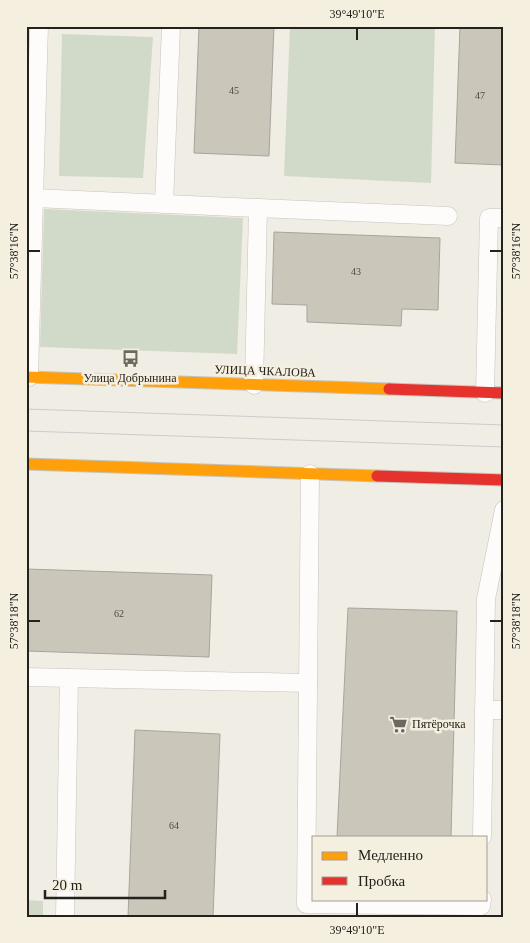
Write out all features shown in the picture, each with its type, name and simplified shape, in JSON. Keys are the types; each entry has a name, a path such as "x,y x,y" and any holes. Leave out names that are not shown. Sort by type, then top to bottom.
{"street":[{"name":"УЛИЦА ЧКАЛОВА","path":"28,377 504,393"},
{"path":"26,464 504,480"}],"lane":[{"path":"28,377 30,198 39,26"},
{"path":"164,204 171,26"},
{"path":"30,198 448,216"},
{"path":"254,385 258,208"},
{"path":"485,393 489,218 504,218"},
{"path":"310,474 306,904 482,906 482,900"},
{"path":"482,836 486,599 504,510"},
{"path":"26,677 308,683"},
{"path":"65,917 69,678"},
{"path":"484,710 504,710"}],"green space":[{"path":"290,26 435,26 431,183 284,176"},
{"path":"62,34 153,37 143,178 59,176"},
{"path":"44,209 243,218 237,354 40,347"},
{"path":"504,784 504,917 501,917 502,786"},
{"path":"26,900 43,901 43,917 26,917"}],"building":[{"path":"199,26 274,26 269,156 194,153"},
{"path":"460,26 504,26 504,165 455,163"},
{"path":"274,232 440,238 438,310 402,309 401,326 307,322 307,305 272,304"},
{"path":"26,569 212,575 209,657 26,651"},
{"name":"Пятёрочка","path":"348,608 457,611 451,836 337,836"},
{"path":"135,730 220,734 213,917 128,917"}],"tram line":[{"path":"26,409 504,425"},
{"path":"26,431 504,447"}],"traffic: slow":[{"path":"26,377 389,389"},
{"path":"26,464 377,476"}],"traffic: jam":[{"path":"389,389 504,393"},
{"path":"377,476 504,480"}],"place":[{"name":"Улица Добрынина","path":"130,359"},
{"name":"Пятёрочка","path":"398,724"}]}
